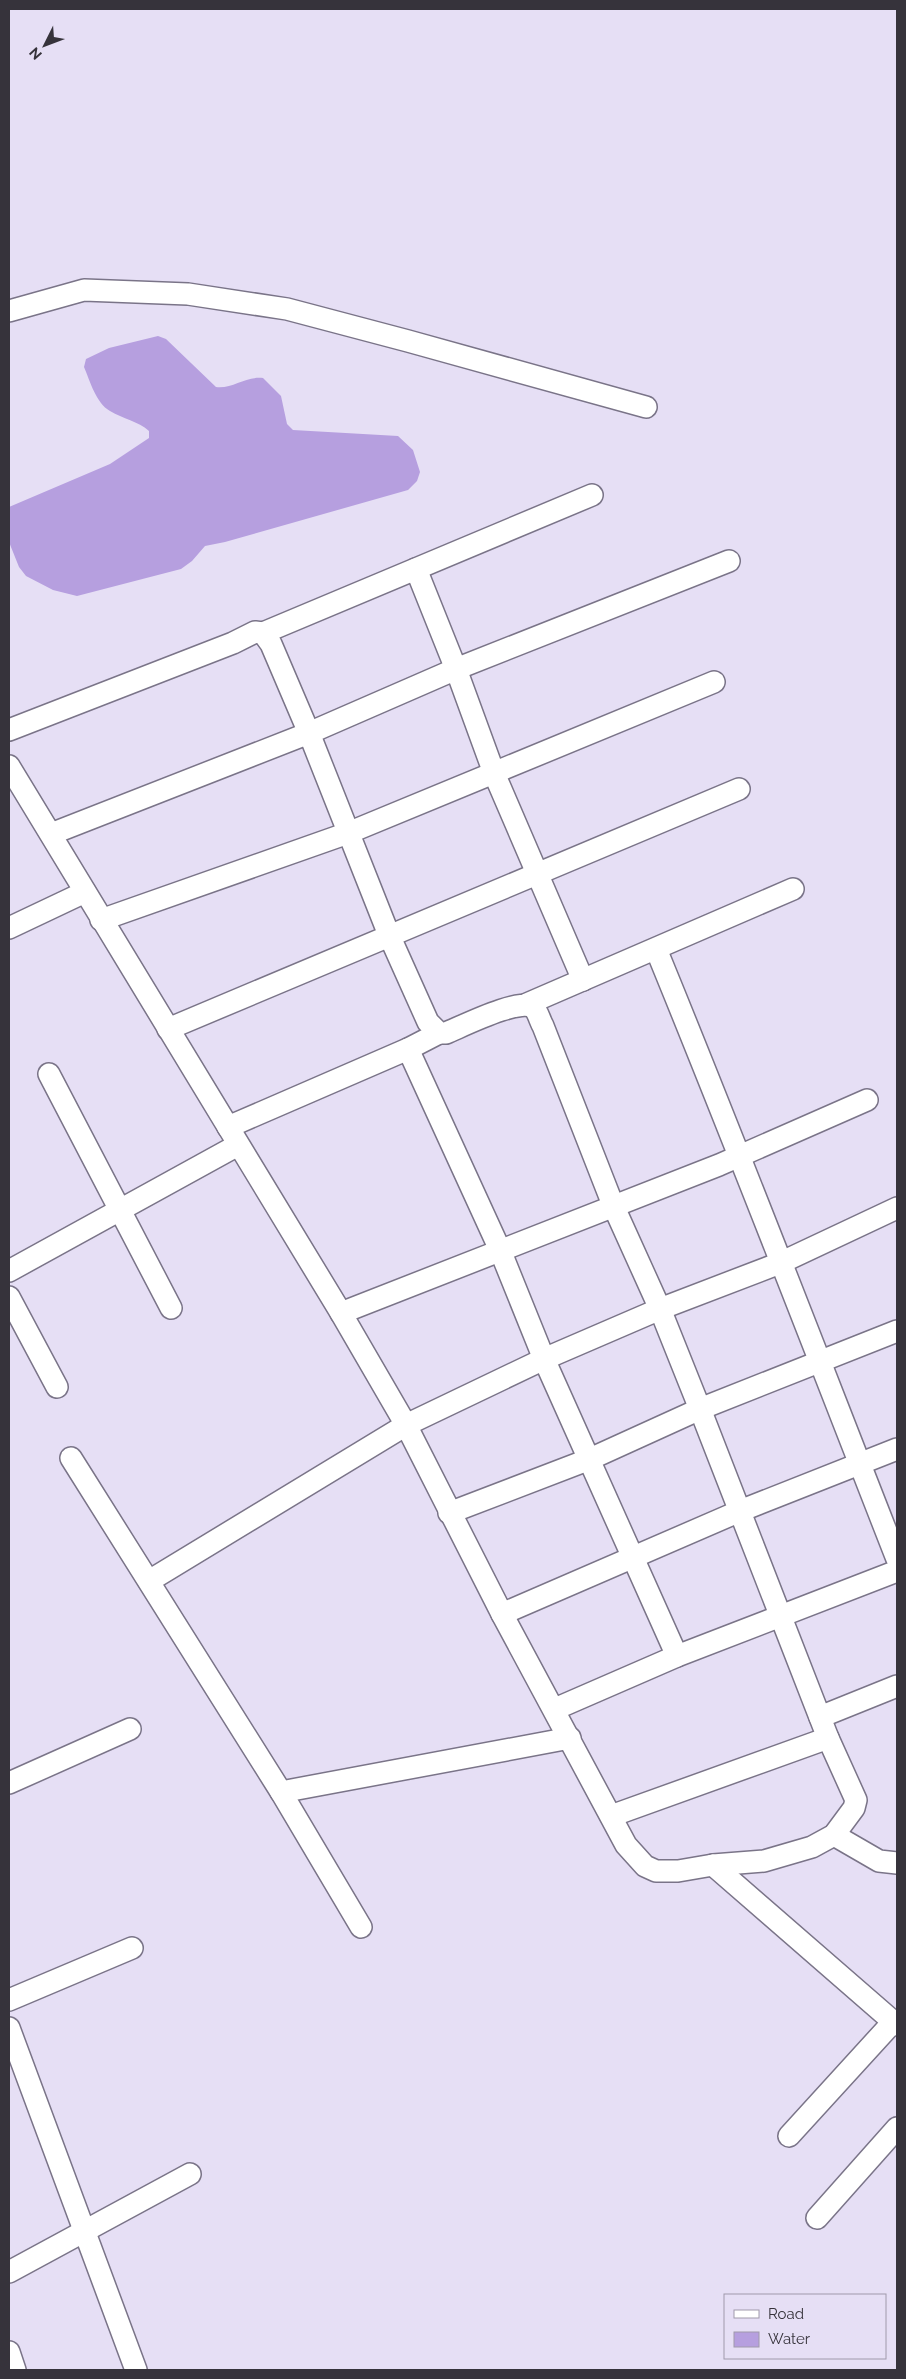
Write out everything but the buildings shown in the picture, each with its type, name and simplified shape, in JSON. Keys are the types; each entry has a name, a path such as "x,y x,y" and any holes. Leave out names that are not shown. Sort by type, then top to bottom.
{"street":[{"path":"9,311 84,290 188,294 287,310 408,340 646,407"},
{"path":"9,730 233,643 256,632 263,633 592,495"},
{"path":"51,834 309,733 456,669 729,561"},
{"path":"416,568 494,773 583,980"},
{"path":"263,633 271,644 309,733 388,935 428,1022 439,1033"},
{"path":"101,920 348,833 714,682"},
{"path":"9,766 341,1313 406,1424 449,1513 626,1845 645,1866 656,1871 678,1871 713,1865 764,1861 812,1847 834,1835 854,1808 856,1800 828,1738 660,1309 614,1206 543,1026 534,1008 527,1004"},
{"path":"168,1029 739,789"},
{"path":"228,1127 408,1049 439,1033 446,1033 514,1005 527,1004 793,890"},
{"path":"9,928 85,892"},
{"path":"656,948 740,1155 780,1263 897,1559"},
{"path":"408,1049 500,1250 544,1359 677,1656"},
{"path":"48,1074 171,1308"},
{"path":"341,1313 718,1166 867,1100"},
{"path":"9,1271 238,1145"},
{"path":"149,1581 406,1424 544,1359 660,1309 780,1263 897,1208"},
{"path":"9,1297 57,1387"},
{"path":"449,1513 590,1459 700,1409 897,1331"},
{"path":"502,1614 740,1511 897,1449"},
{"path":"71,1458 281,1792 360,1927"},
{"path":"555,1709 677,1656 781,1614 897,1571"},
{"path":"820,1716 897,1686"},
{"path":"9,1783 130,1729"},
{"path":"281,1792 570,1738"},
{"path":"611,1816 828,1738"},
{"path":"834,1835 879,1861 897,1863"},
{"path":"713,1865 895,2024 789,2136"},
{"path":"9,2000 132,1948"},
{"path":"9,2028 86,2230 136,2370"},
{"path":"816,2218 897,2128"},
{"path":"9,2272 190,2174"},
{"path":"9,2352 15,2370"}],"water":[{"path":"158,336 166,339 216,387 263,378 281,396 287,424 293,430 398,436 413,450 420,472 417,481 408,490 205,546 192,561 181,569 77,596 53,590 26,576 19,567 9,542 9,507 110,464 149,438 149,431 145,428 110,411 101,403 84,367 86,359 109,348"}]}
